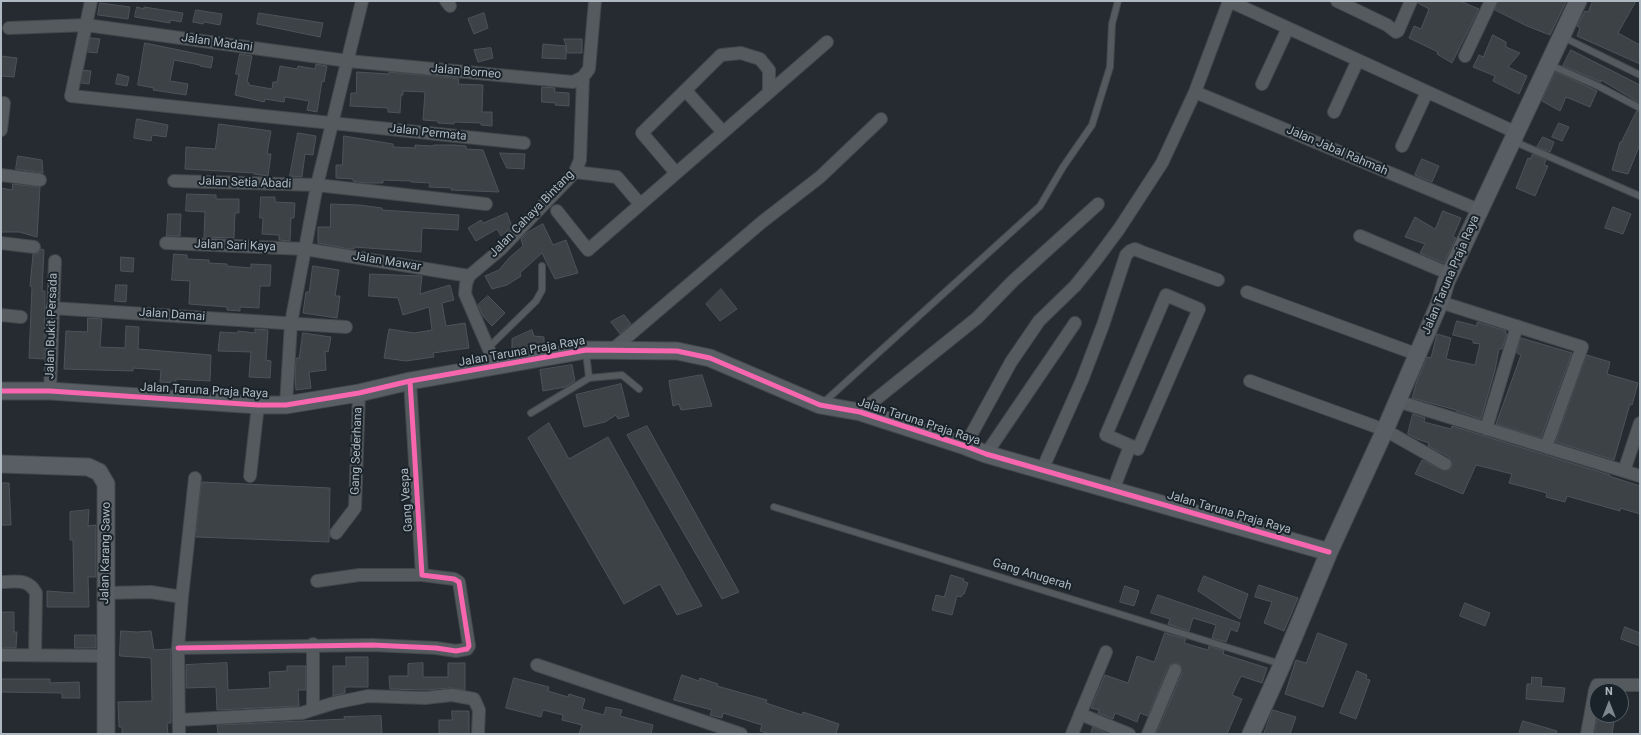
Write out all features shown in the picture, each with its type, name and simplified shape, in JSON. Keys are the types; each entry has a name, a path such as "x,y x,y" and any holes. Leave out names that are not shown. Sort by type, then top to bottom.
{"street":[{"path":"86,25 90,1"},
{"path":"286,405 291,323 317,185 362,1"},
{"name":"Jalan Cahaya Bintang","path":"469,276 501,249 576,172 580,160 583,77 589,69 595,1"},
{"path":"965,446 1012,362 1039,321 1076,286 1119,229 1158,170 1196,92 1229,1 1427,92 1514,136"},
{"path":"1337,1 1387,25 1396,32 1398,31 1411,1"},
{"path":"1465,56 1491,1"},
{"name":"Jalan Taruna Praja Raya","path":"1251,734 1282,665 1329,552 1385,430 1416,354 1440,302 1450,274 1578,1"},
{"name":"Jalan Madani","path":"9,28 86,25 348,61"},
{"name":"Jalan Permata","path":"86,25 71,96 524,143"},
{"path":"1262,84 1288,28"},
{"path":"557,211 588,250 827,42"},
{"path":"676,173 642,133 721,55 741,53 760,58 768,70 769,92"},
{"path":"1334,112 1358,60"},
{"name":"Jalan Borneo","path":"348,61 572,82 583,77"},
{"path":"686,91 723,132"},
{"name":"Jalan Jabal Rahmah","path":"1196,92 1479,210"},
{"path":"1402,146 1427,92"},
{"path":"1,130 4,103"},
{"path":"612,350 762,222 820,177 881,119"},
{"path":"576,172 617,177 640,204"},
{"path":"1,175 40,180"},
{"name":"Jalan Setia Abadi","path":"174,181 317,185 486,204"},
{"path":"860,412 977,318 1013,281 1098,204"},
{"path":"1360,236 1450,274"},
{"path":"1,243 34,247"},
{"name":"Jalan Sari Kaya","path":"166,243 305,249"},
{"name":"Jalan Mawar","path":"305,249 469,276"},
{"path":"1042,470 1082,380 1104,325 1126,255 1135,249 1218,280"},
{"name":"Jalan Bukit Persada","path":"50,391 55,261"},
{"path":"469,276 465,294 496,366"},
{"path":"1247,292 1416,354"},
{"path":"1166,295 1199,309 1138,449 1130,446 1106,435 1166,295"},
{"path":"1440,302 1582,347 1546,447"},
{"name":"Jalan Damai","path":"52,308 346,327"},
{"path":"1,315 21,317"},
{"path":"986,454 1075,323"},
{"path":"1486,429 1517,326"},
{"name":"Jalan Taruna Praja Raya","path":"1,391 50,391 258,405 286,405 359,394 410,381 586,350 677,351 710,358 820,405 860,412 986,454 1329,552"},
{"name":"Gang Vespa","path":"410,381 422,575"},
{"path":"1250,381 1385,430 1444,464"},
{"name":"Gang Sederhana","path":"336,533 355,508 359,394"},
{"path":"1396,402 1640,476"},
{"path":"250,476 258,405"},
{"path":"1624,471 1640,423"},
{"path":"1113,490 1130,446"},
{"name":"Jalan Karang Sawo","path":"1,464 88,467 99,472 106,484 106,734"},
{"path":"179,734 178,648 195,478"},
{"path":"178,648 313,644 436,648 456,651 467,649 469,646 459,582 454,579 422,575 359,575 317,581"},
{"path":"1,582 28,583 33,587 36,593 35,655"},
{"path":"105,593 151,592 182,597"},
{"path":"313,644 313,709"},
{"path":"1072,734 1106,652"},
{"path":"1,655 106,656"},
{"path":"537,665 741,734"},
{"path":"1148,734 1175,670"},
{"path":"1587,734 1597,685 1640,685"},
{"path":"179,720 302,713 368,696 425,698 452,695 474,699 479,710 478,734"},
{"path":"1080,714 1129,734"}],"lane":[{"path":"820,405 1040,206 1063,167 1092,125 1110,67 1112,24 1118,1"},
{"path":"1561,36 1640,75"},
{"path":"1548,64 1598,86 1640,108"},
{"path":"1514,136 1640,196"},
{"path":"488,348 536,301 542,290 542,266"},
{"path":"586,350 589,378"},
{"path":"531,413 589,378 622,375 639,389"},
{"name":"Gang Anugerah","path":"774,508 1282,665"}],"building":[{"path":"1418,1 1460,1 1479,9 1452,63 1437,54 1438,52 1409,38 1414,26 1421,29 1429,9 1418,3"},
{"path":"1498,1 1566,2 1550,35 1527,26 1495,10"},
{"path":"1593,1 1636,1 1618,33 1640,45 1640,64 1577,36 1580,28 1577,26 1585,11 1588,12"},
{"path":"100,3 130,7 128,19 98,15"},
{"path":"137,7 183,13 181,22 170,20 170,23 135,17"},
{"path":"196,10 222,14 220,25 204,22 203,24 193,22"},
{"path":"259,13 323,23 320,37 257,24"},
{"path":"484,13 488,28 474,34 468,19"},
{"path":"1493,35 1506,42 1506,47 1520,53 1508,67 1527,76 1519,94 1493,81 1495,76 1473,67 1479,55 1483,57"},
{"path":"91,38 100,39 97,53 88,52"},
{"path":"564,39 582,39 582,53 567,53"},
{"path":"145,43 213,57 211,68 174,60 170,81 188,84 186,95 153,90 154,88 138,85"},
{"path":"543,44 566,46 566,59 542,58"},
{"path":"491,48 493,58 478,62 474,50"},
{"path":"1571,50 1640,85 1640,103 1601,80 1601,82 1563,66"},
{"path":"240,54 252,56 247,82 249,85 272,89 273,82 277,82 280,66 297,69 298,66 315,69 316,64 327,66 324,82 322,81 317,112 307,110 309,101 285,97 284,102 265,99 264,102 235,95 239,74 236,74"},
{"path":"1,56 17,58 14,77 1,76"},
{"path":"84,70 91,71 89,84 81,83"},
{"path":"357,72 389,74 389,72 443,77 459,79 458,84 483,85 482,112 492,112 492,126 481,125 481,123 454,122 454,124 423,120 425,92 403,91 403,95 401,95 400,113 388,112 388,108 350,106 351,93 356,93"},
{"path":"1556,72 1597,91 1590,107 1566,97 1560,111 1542,101"},
{"path":"118,74 129,77 127,86 116,84"},
{"path":"542,87 555,88 554,92 569,93 569,106 542,102"},
{"path":"1637,111 1640,112 1640,144 1628,174 1612,170 1620,142"},
{"path":"137,119 168,125 166,137 152,135 151,141 134,138"},
{"path":"1559,123 1569,127 1562,141 1552,137"},
{"path":"219,124 271,131 267,154 271,154 268,176 254,174 255,173 185,169 186,147 215,149"},
{"path":"298,133 316,136 313,155 305,154 302,177 290,176"},
{"path":"344,136 393,144 393,147 415,148 415,145 454,145 466,146 466,149 483,150 499,192 451,190 452,188 429,187 430,183 411,181 383,180 383,183 363,183 353,181 353,179 336,178 336,165 342,165"},
{"path":"1543,137 1554,142 1550,152 1537,147"},
{"path":"500,153 525,154 524,169 507,168"},
{"path":"1533,154 1546,160 1544,165 1548,166 1535,196 1516,188 1528,158 1530,159"},
{"path":"18,156 42,160 43,173 16,169"},
{"path":"1422,159 1439,166 1432,182 1415,175"},
{"path":"13,184 40,187 37,237 19,232 1,232 1,188 12,190"},
{"path":"187,194 216,195 216,199 239,199 239,213 235,213 234,238 204,237 205,212 186,211"},
{"path":"261,197 275,197 275,202 295,203 294,218 291,218 290,241 279,240 279,235 262,234 263,218 260,218"},
{"path":"331,204 359,205 382,208 382,210 459,215 458,230 422,228 421,252 354,247 354,249 349,249 318,243 318,227 330,227"},
{"path":"1613,207 1631,214 1623,234 1605,228"},
{"path":"1443,211 1461,218 1453,237 1456,238 1444,263 1420,253 1425,244 1405,237 1415,217 1435,229"},
{"path":"507,213 512,227 501,236 497,229 476,241 468,228 481,220 483,223"},
{"path":"168,214 181,214 180,236 167,236"},
{"path":"543,224 553,245 566,240 578,273 555,279 542,253 520,273 521,276 507,285 492,289 485,276 499,270 509,258 523,246 521,239 527,233"},
{"path":"41,249 44,250 42,291 45,291 44,359 29,358 32,287 30,286 33,254 37,254"},
{"path":"174,254 187,255 187,259 209,260 209,263 227,264 227,266 251,268 251,264 271,265 270,286 260,286 259,308 240,307 240,311 227,310 227,307 189,304 190,281 172,280"},
{"path":"121,257 134,258 133,272 121,271"},
{"path":"313,266 339,270 335,296 340,296 337,318 303,313 306,292 309,292"},
{"path":"370,274 422,276 420,294 450,285 454,300 442,303 446,326 465,323 469,348 433,353 434,357 406,361 384,358 389,329 414,333 432,330 429,307 403,315 398,298 369,296"},
{"path":"116,285 127,285 126,302 115,301"},
{"path":"721,289 737,309 720,321 706,304"},
{"path":"488,296 505,313 492,326 483,316 478,305"},
{"path":"624,315 631,324 620,334 611,322"},
{"path":"88,318 102,319 100,347 125,348 126,326 139,327 138,349 211,355 210,381 176,379 176,383 160,382 161,370 133,368 133,371 64,369 66,331 87,332"},
{"path":"1457,321 1477,326 1477,322 1506,331 1505,333 1507,334 1502,349 1499,349 1495,370 1481,419 1456,410 1412,398 1427,357 1431,358 1437,334 1451,338 1446,359 1475,365 1480,344 1473,343 1473,340 1453,335"},
{"path":"255,329 268,330 266,360 271,361 270,378 249,377 251,352 218,351 220,332 238,333 238,331 255,333"},
{"path":"532,330 534,336 544,337 544,347 512,353 512,339"},
{"path":"303,333 331,337 328,352 325,351 326,370 309,372 311,388 296,390 296,358 299,358"},
{"path":"1521,338 1572,353 1541,438 1496,424 1521,355 1517,353"},
{"path":"1587,355 1610,362 1607,374 1638,383 1632,405 1630,404 1614,460 1556,442"},
{"path":"572,365 575,381 565,387 543,391 540,370"},
{"path":"702,375 712,406 681,410 679,404 673,406 669,381"},
{"path":"621,384 629,416 618,419 616,415 605,422 584,427 576,395"},
{"path":"1413,414 1425,418 1424,422 1451,429 1452,426 1610,475 1609,476 1640,486 1640,514 1620,508 1620,511 1567,496 1565,502 1546,497 1547,493 1509,483 1512,474 1476,465 1463,494 1415,474 1422,460 1445,471 1451,468 1452,464 1449,457 1428,446 1429,443 1408,434"},
{"path":"549,423 569,459 608,437 702,606 677,615 660,584 624,604 528,438"},
{"path":"647,426 739,592 722,599 627,435"},
{"path":"202,482 330,488 329,542 196,537"},
{"path":"1,483 9,483 11,525 1,525"},
{"path":"89,510 88,526 96,525 96,577 88,577 89,607 47,607 47,591 74,593 73,540 70,540 70,512"},
{"path":"951,575 964,579 963,581 968,583 964,594 961,597 957,596 952,615 932,610 936,595 944,597"},
{"path":"1204,576 1248,594 1240,619 1198,591"},
{"path":"1259,585 1298,598 1284,631 1264,623 1272,602 1255,597"},
{"path":"1125,586 1139,591 1134,606 1120,602"},
{"path":"1158,595 1240,623 1237,632 1231,629 1226,642 1212,638 1216,625 1193,618 1189,631 1168,624 1170,619 1151,613"},
{"path":"1465,603 1490,613 1485,626 1460,616"},
{"path":"1,612 14,612 14,632 17,632 16,648 1,648"},
{"path":"1625,627 1640,633 1640,646 1621,639"},
{"path":"121,631 151,631 154,650 171,649 171,723 167,723 168,734 122,734 122,727 119,727 118,702 152,701 151,658 120,656"},
{"path":"1165,633 1186,639 1184,643 1208,650 1209,646 1224,651 1223,654 1267,668 1262,683 1241,676 1232,695 1242,699 1227,734 1156,734 1182,673 1181,666 1178,663 1171,664 1168,667 1148,716 1140,713 1137,722 1115,713 1113,719 1098,713 1099,710 1091,708 1105,675 1128,683 1137,656 1154,662"},
{"path":"1318,633 1347,644 1323,707 1285,694 1296,660 1306,663"},
{"path":"75,635 96,635 96,648 75,648"},
{"path":"346,657 368,657 368,687 345,687 345,693 333,696 333,666 346,666"},
{"path":"227,663 228,690 270,688 269,672 287,671 287,666 306,666 306,690 298,690 299,706 217,710 216,687 186,688 186,665"},
{"path":"423,663 423,677 448,677 448,663 465,663 465,690 451,688 425,690 390,689 389,676 408,676 408,664"},
{"path":"1357,671 1367,675 1366,679 1370,680 1356,719 1340,713"},
{"path":"682,675 699,681 700,678 718,684 717,686 767,700 766,703 802,715 803,712 839,724 836,734 770,734 760,731 762,725 723,713 722,718 710,715 712,710 674,700"},
{"path":"1532,677 1542,678 1541,686 1565,688 1563,702 1526,699 1527,684 1531,684"},
{"path":"514,678 549,687 548,691 568,697 569,694 585,699 582,709 604,715 606,707 622,710 620,716 653,725 651,734 579,734 582,725 562,720 563,715 543,710 541,717 506,708"},
{"path":"1,679 50,679 50,683 79,682 80,698 62,698 62,693 1,692"},
{"path":"1273,710 1296,717 1290,734 1264,734"},
{"path":"452,711 469,711 469,734 439,733 439,720 452,720"},
{"path":"381,716 382,734 218,734 217,725 345,719 344,717"},
{"path":"1523,721 1557,731 1556,734 1519,734"},
{"path":"1597,723 1614,723 1612,734 1595,734"},
{"path":"1093,727 1108,734 1091,734"}],"cycle path":[{"path":"1,391 50,391 258,405 286,405 359,393 410,381 586,350 677,351 710,358 820,405 860,412 986,454 1329,552"},
{"path":"178,648 372,645 436,648 456,651 467,649 469,646 459,582 454,579 422,575 410,381"}]}
